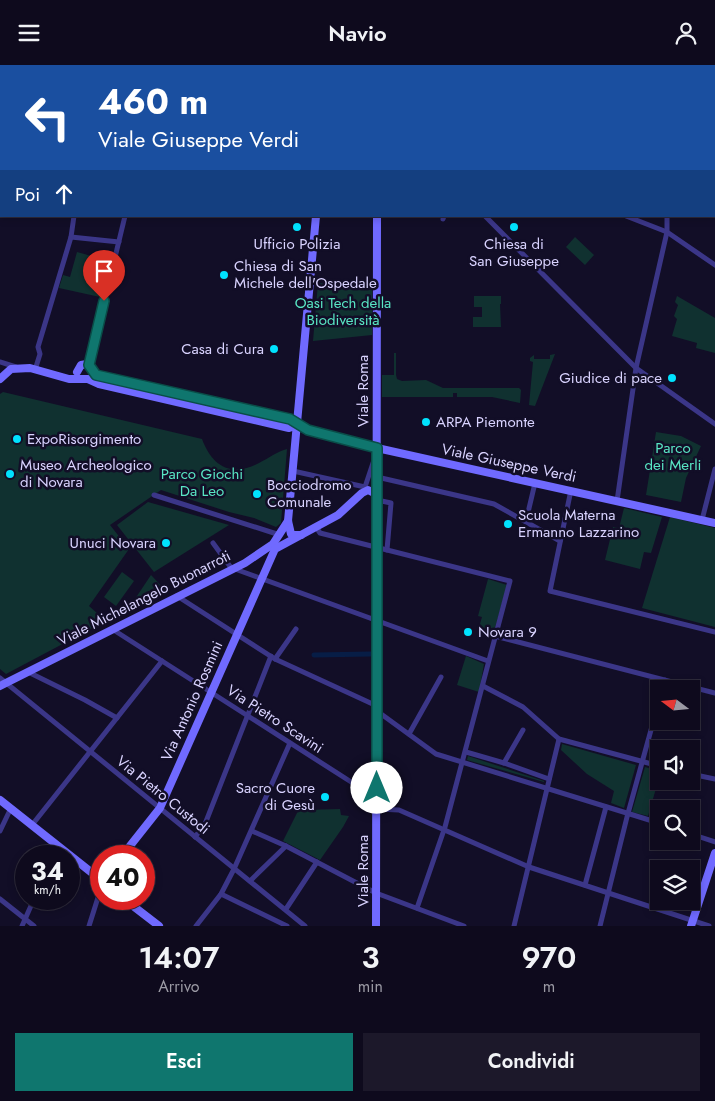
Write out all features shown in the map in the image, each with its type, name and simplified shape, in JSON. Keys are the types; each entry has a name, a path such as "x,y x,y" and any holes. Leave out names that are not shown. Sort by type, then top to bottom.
{"street":[{"path":"37,366 40,354 38,347 71,237 74,217"},
{"path":"82,377 91,368 104,301 125,217"},
{"path":"316,217 288,521 291,534 303,535 338,515 377,477 494,504 560,541"},
{"name":"Viale Roma","path":"363,490 375,458 377,217"},
{"path":"486,217 636,368 715,423"},
{"path":"629,217 667,232 715,265"},
{"path":"617,501 636,368 667,232 667,217"},
{"path":"71,237 119,241"},
{"path":"0,362 19,368"},
{"path":"82,377 81,365 91,368"},
{"path":"0,379 11,369 37,366 66,378 82,377 99,384 289,428 298,425"},
{"name":"Viale Giuseppe Verdi","path":"91,368 102,377 290,419 308,430 374,447 715,523"},
{"path":"276,425 279,420 278,416"},
{"name":"Viale Roma","path":"374,447 377,477 376,926"},
{"path":"702,520 715,469"},
{"path":"293,471 363,490 371,490 377,499 392,503 387,550"},
{"path":"526,521 535,483"},
{"path":"571,491 550,591 715,633"},
{"path":"154,495 280,535"},
{"name":"Viale Michelangelo Buonarroti","path":"2,682 28,672 233,569 266,550 280,535 288,521"},
{"path":"316,527 320,533 510,581 444,831 417,908"},
{"name":"Via Antonio Rosmini","path":"131,845 160,808 236,633 275,549 303,535"},
{"path":"213,543 233,569 488,661"},
{"path":"176,596 273,657 377,709 436,754 650,820"},
{"name":"Via Pietro Scavini","path":"112,629 360,787 377,788"},
{"path":"196,837 206,824 247,716 273,657 296,629"},
{"path":"495,636 665,680"},
{"path":"32,825 162,661"},
{"path":"28,672 118,717"},
{"path":"410,735 441,677"},
{"name":"Via Pietro Custodi","path":"2,682 286,909 303,925"},
{"path":"483,687 523,707 559,739 650,764"},
{"path":"700,689 715,693"},
{"path":"504,763 523,730"},
{"path":"600,926 651,730"},
{"path":"514,926 559,739"},
{"path":"196,926 221,894 234,869 290,743"},
{"path":"466,752 549,779"},
{"path":"700,776 715,779"},
{"path":"0,800 57,845"},
{"path":"585,885 606,807"},
{"path":"0,831 11,808"},
{"path":"377,809 399,810 529,867 608,892 692,923 710,926"},
{"path":"252,831 286,846 376,893 464,926"},
{"path":"700,837 715,842"},
{"path":"250,881 286,846"},
{"path":"692,923 715,853"},
{"path":"286,909 316,862"},
{"path":"80,863 90,871"},
{"path":"221,894 287,926"},
{"path":"0,899 34,926"},
{"path":"22,926 29,910"},
{"path":"88,926 93,910"},
{"path":"138,910 158,926"}],"green space":[{"path":"575,237 594,255 585,265 566,247"},
{"path":"77,252 95,257 90,278 103,282 100,297 59,288 63,275 70,277"},
{"name":"Oasi Tech della Biodiversità","path":"318,283 372,287 372,335 313,341"},
{"path":"474,296 501,296 501,327 473,327 473,317 482,317 482,307 474,307"},
{"path":"677,296 715,318 715,353 696,348 697,343 672,336 677,319 674,316 678,305 675,302"},
{"path":"394,353 396,353 397,379 402,381 426,380 443,388 519,388 521,390 520,403 492,397 457,397 457,393 453,393 453,397 382,397 382,375 394,375"},
{"path":"555,354 535,406 529,405 533,362 530,361 530,358 534,355 534,359 550,359 550,355"},
{"name":"Parco Giochi Da Leo","path":"3,392 202,439 211,456 224,467 231,469 249,467 287,449 281,523 276,527 254,518 161,490 110,525 129,549 89,606 106,621 6,674 0,669 0,394"},
{"name":"Parco dei Merli","path":"656,432 681,436 701,446 686,478 681,502 646,495"},
{"name":"Unuci Novara","path":"148,502 229,525 154,572 117,525"},
{"path":"624,508 662,517 651,553 644,552 640,569 605,560 613,527 619,528"},
{"path":"670,517 715,528 715,627 642,608"},
{"path":"122,572 134,581 116,606 104,597"},
{"path":"151,575 166,591 127,611"},
{"path":"488,579 507,585 493,635 478,631 482,617 478,616"},
{"path":"466,656 484,664 479,692 457,685"},
{"path":"562,744 636,765 624,808 611,803 614,791 587,774 561,750"},
{"path":"468,756 544,781 544,782 467,760"},
{"path":"645,767 650,768 650,790 656,790 653,800 650,800 648,816 632,812"},
{"path":"302,806 303,810 340,809 341,815 349,816 320,860 283,841"}],"waterway":[{"path":"314,655 371,654"}],"place":[{"name":"Ufficio Polizia","path":"297,227"},
{"name":"Chiesa di San Giuseppe","path":"514,227"},
{"name":"Chiesa di San Michele dell'Ospedale","path":"224,275"},
{"name":"Casa di Cura","path":"274,349"},
{"name":"Giudice di pace","path":"672,378"},
{"name":"ARPA Piemonte","path":"426,422"},
{"name":"ExpoRisorgimento","path":"17,439"},
{"name":"Museo Archeologico di Novara","path":"10,474"},
{"name":"Bocciodromo Comunale","path":"257,494"},
{"name":"Scuola Materna Ermanno Lazzarino","path":"508,524"},
{"name":"Unuci Novara","path":"166,543"},
{"name":"Novara 9","path":"468,632"},
{"name":"Sacro Cuore di Gesù","path":"325,797"}],"route":[{"path":"104,301 89,365 96,375 290,419 308,430 377,448 377,788"}]}
